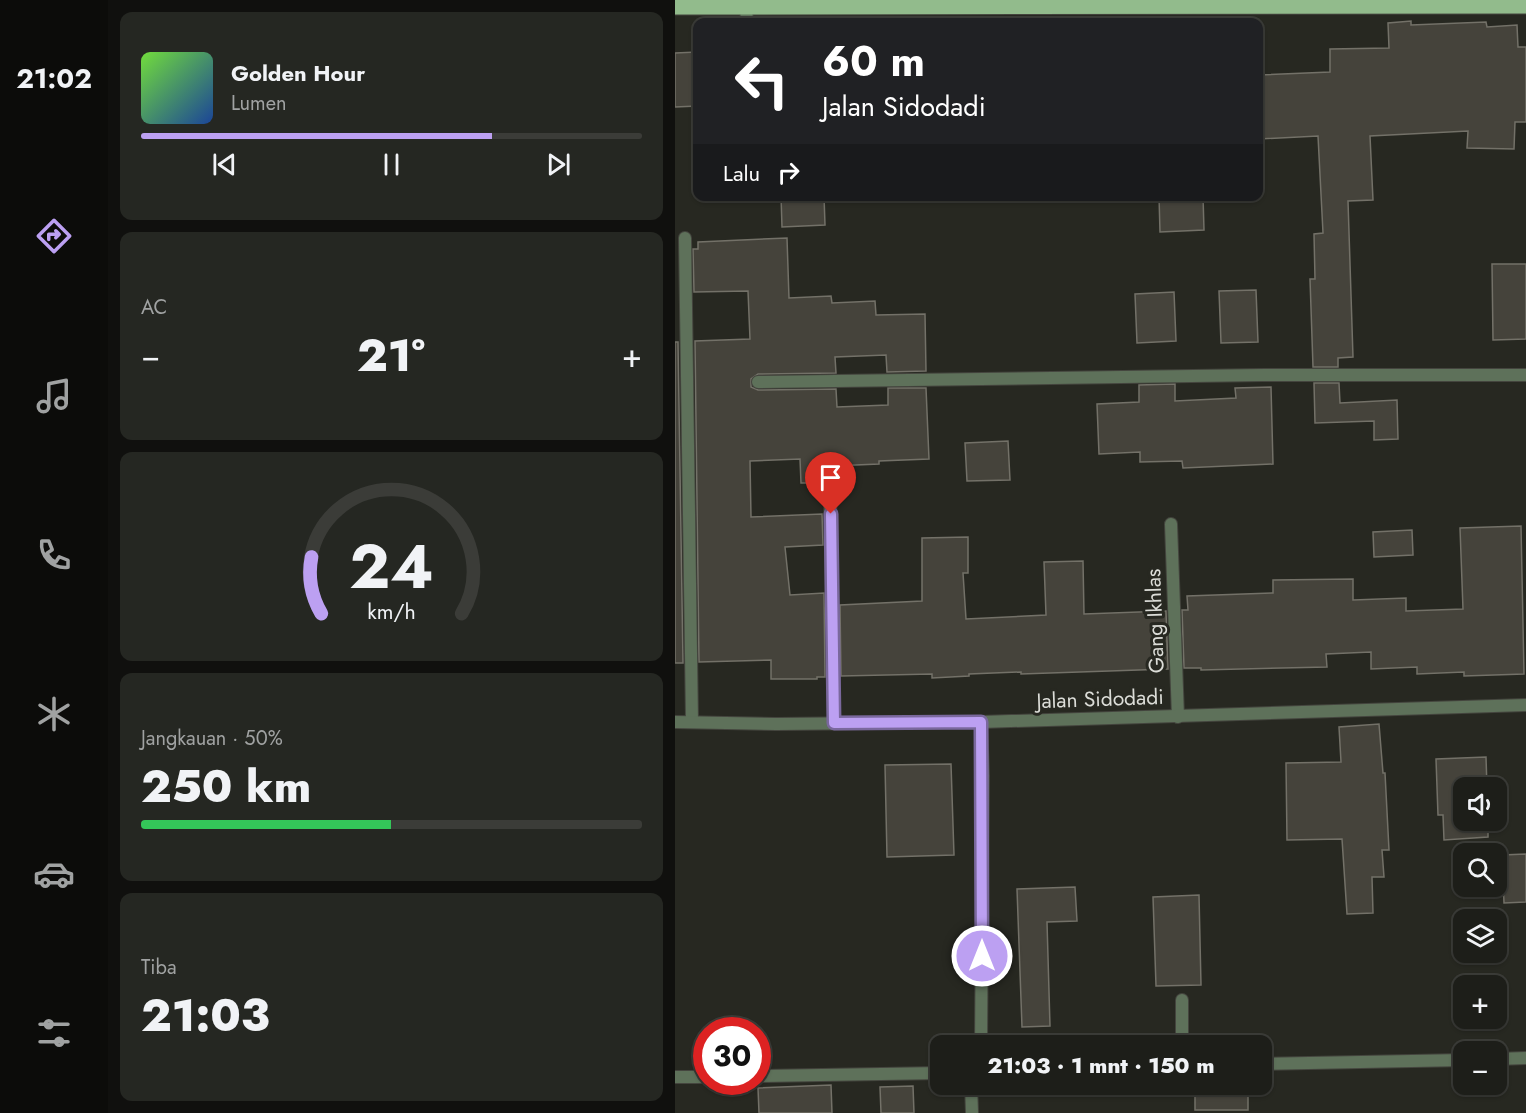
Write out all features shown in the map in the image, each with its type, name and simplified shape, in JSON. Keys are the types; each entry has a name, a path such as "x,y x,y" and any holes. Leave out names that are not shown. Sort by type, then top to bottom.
{"main road":[{"path":"675,7 746,15 1021,3 1467,3 1526,6"}],"street":[{"path":"685,238 691,722"},
{"path":"758,382 1263,375 1526,375"},
{"path":"830,491 834,723"},
{"name":"Gang Ikhlas","path":"1171,524 1178,717"},
{"name":"Jalan Sidodadi","path":"675,722 981,722 1526,705"},
{"path":"981,722 981,1035"},
{"path":"1182,1000 1182,1035"},
{"path":"1507,1059 1526,1058"},
{"path":"1272,1064 1453,1060"},
{"path":"771,1076 930,1073"},
{"path":"675,1077 693,1077"},
{"path":"971,1095 972,1113"}],"building":[{"path":"1411,21 1411,25 1486,22 1487,27 1517,25 1518,47 1526,47 1526,122 1515,122 1514,149 1467,148 1468,131 1370,136 1373,200 1348,201 1353,357 1338,358 1338,367 1313,367 1310,279 1315,279 1314,234 1323,233 1318,136 1263,139 1263,75 1330,72 1330,49 1389,48 1388,23"},
{"path":"693,52 693,106 675,107 675,53"},
{"path":"781,201 824,201 825,225 782,227"},
{"path":"1159,201 1203,201 1204,230 1160,232"},
{"path":"787,238 789,298 831,296 832,303 875,301 876,315 925,314 926,371 887,372 886,355 835,357 836,373 758,374 751,379 751,387 758,390 836,389 837,407 888,405 888,388 926,388 929,459 832,466 833,483 801,483 800,459 750,461 751,517 822,514 823,545 785,547 790,595 824,593 825,677 817,677 817,679 771,679 771,660 699,662 695,341 750,339 748,291 694,292 693,249 698,249 698,242"},
{"path":"1492,264 1526,264 1526,339 1493,340"},
{"path":"1256,290 1258,342 1221,343 1219,291"},
{"path":"1174,292 1176,341 1137,343 1135,294"},
{"path":"675,342 678,342 683,663 675,663"},
{"path":"1314,383 1339,383 1340,403 1397,400 1398,439 1374,440 1374,421 1315,423"},
{"path":"1175,384 1175,401 1236,398 1235,388 1271,387 1273,464 1183,468 1182,461 1140,462 1140,452 1099,454 1097,404 1139,402 1139,385"},
{"path":"1008,441 1010,480 967,481 965,443"},
{"path":"1521,526 1524,674 1464,676 1464,672 1417,674 1417,667 1371,669 1371,652 1326,654 1327,667 1201,670 1201,668 1184,668 1182,610 1188,610 1187,596 1273,593 1273,580 1353,579 1353,600 1406,598 1406,611 1463,609 1460,528"},
{"path":"1412,530 1413,555 1374,557 1373,532"},
{"path":"968,537 968,573 963,573 966,619 1046,615 1044,562 1083,561 1084,614 1166,611 1168,669 1021,674 1021,672 932,678 932,674 841,676 840,605 922,601 922,538"},
{"path":"1379,724 1383,773 1385,773 1389,850 1382,850 1384,877 1372,877 1373,913 1347,914 1342,839 1287,840 1286,763 1341,762 1339,727"},
{"path":"1486,757 1487,777 1453,777 1453,831 1488,831 1488,837 1444,840 1443,815 1438,815 1436,759"},
{"path":"951,764 954,855 887,857 885,765"},
{"path":"1526,854 1526,902 1504,903 1504,897 1507,897 1507,855"},
{"path":"1075,887 1077,921 1047,922 1050,1026 1022,1027 1017,889"},
{"path":"1199,895 1201,985 1156,986 1153,897"},
{"path":"831,1085 832,1113 759,1113 758,1095 771,1095 771,1087"},
{"path":"913,1086 914,1113 881,1113 880,1087"},
{"path":"1195,1095 1248,1095 1248,1110 1195,1110"}],"route":[{"path":"831,514 834,723 981,722 982,956"}]}
